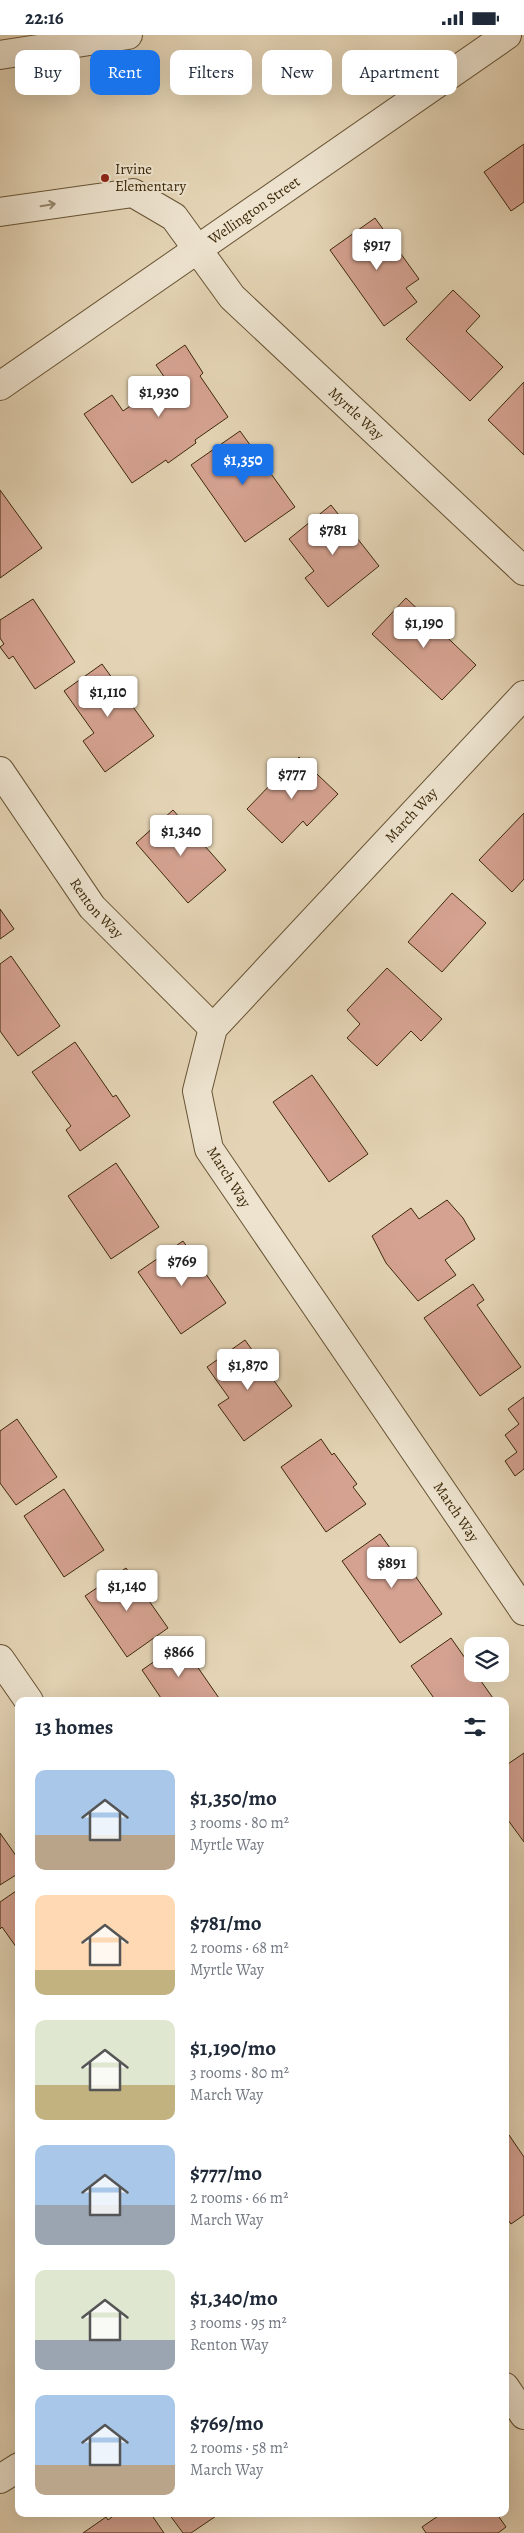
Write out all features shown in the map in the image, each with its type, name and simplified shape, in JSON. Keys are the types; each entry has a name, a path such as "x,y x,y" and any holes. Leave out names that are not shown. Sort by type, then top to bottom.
{"street":[{"path":"0,55 128,35"},
{"name":"Wellington Street","path":"0,386 507,35"},
{"name":"Myrtle Way","path":"0,212 133,193 174,217 232,297 524,571"},
{"name":"March Way","path":"524,695 213,1027 197,1091 209,1149 524,1611"},
{"name":"Renton Way","path":"0,771 92,907 213,1027"},
{"path":"0,1659 26,1697"},
{"path":"509,2393 524,2415"},
{"path":"0,2479 15,2470"}],"building":[{"path":"524,144 524,202 511,211 484,172"},
{"path":"375,218 419,279 406,288 417,302 384,326 330,250"},
{"path":"453,290 480,316 466,331 503,367 470,401 406,339"},
{"path":"185,345 203,373 200,376 228,417 195,440 196,443 168,463 166,460 132,483 84,414 112,395 123,411 167,381 156,365"},
{"path":"524,382 524,455 488,420"},
{"path":"240,431 295,507 245,542 191,465"},
{"path":"0,490 42,548 0,578"},
{"path":"331,505 379,566 328,607 305,578 314,571 289,539"},
{"path":"406,598 476,665 442,700 372,634"},
{"path":"33,599 75,662 35,689 13,656 9,659 0,647 4,644 0,638 0,620"},
{"path":"102,664 154,736 105,772 83,741 94,733 64,691"},
{"path":"299,757 338,794 307,826 303,821 282,843 247,809 271,784 269,781 276,774 280,777"},
{"path":"173,810 226,870 188,903 136,843"},
{"path":"524,813 524,879 512,892 479,860"},
{"path":"452,893 486,923 442,972 408,942"},
{"path":"0,909 14,929 0,939"},
{"path":"11,956 60,1026 18,1056 0,1031 0,964"},
{"path":"387,968 442,1019 421,1041 411,1031 377,1066 347,1038 360,1024 347,1010"},
{"path":"75,1042 113,1097 116,1095 130,1116 80,1151 66,1130 71,1126 32,1072"},
{"path":"312,1075 368,1154 329,1182 273,1102"},
{"path":"116,1163 159,1227 111,1259 68,1196"},
{"path":"447,1200 463,1218 475,1239 445,1260 456,1275 418,1301 386,1263 372,1236 411,1208 419,1219"},
{"path":"183,1241 226,1303 181,1334 138,1272"},
{"path":"473,1284 484,1300 477,1305 521,1367 480,1396 424,1318"},
{"path":"245,1340 292,1406 244,1441 218,1405 229,1398 207,1367"},
{"path":"524,1397 524,1469 515,1476 505,1461 517,1452 505,1435 519,1424 508,1409"},
{"path":"17,1419 57,1477 16,1505 0,1483 0,1431"},
{"path":"321,1439 357,1484 353,1487 366,1504 326,1532 281,1467"},
{"path":"64,1489 104,1550 64,1577 24,1516"},
{"path":"380,1534 408,1573 411,1570 442,1614 400,1643 342,1561"},
{"path":"126,1568 168,1628 127,1657 85,1596"},
{"path":"451,1638 464,1657 464,1682 482,1682 492,1697 433,1697 411,1666"},
{"path":"181,1643 218,1697 160,1697 142,1670"},
{"path":"524,1753 524,1842 509,1821 509,1763"},
{"path":"0,1833 15,1854 15,1876 0,1885"},
{"path":"15,1892 15,1945 2,1927 0,1929 0,1902"},
{"path":"509,2135 524,2157 524,2215 511,2224 509,2221"},
{"path":"106,2517 108,2520 112,2517 153,2517 164,2533 83,2533"},
{"path":"171,2517 215,2517 191,2533 183,2533"},
{"path":"437,2517 499,2517 506,2527 498,2533 426,2533 422,2527"}],"place":[{"name":"Irvine Elementary","path":"105,178"}]}
